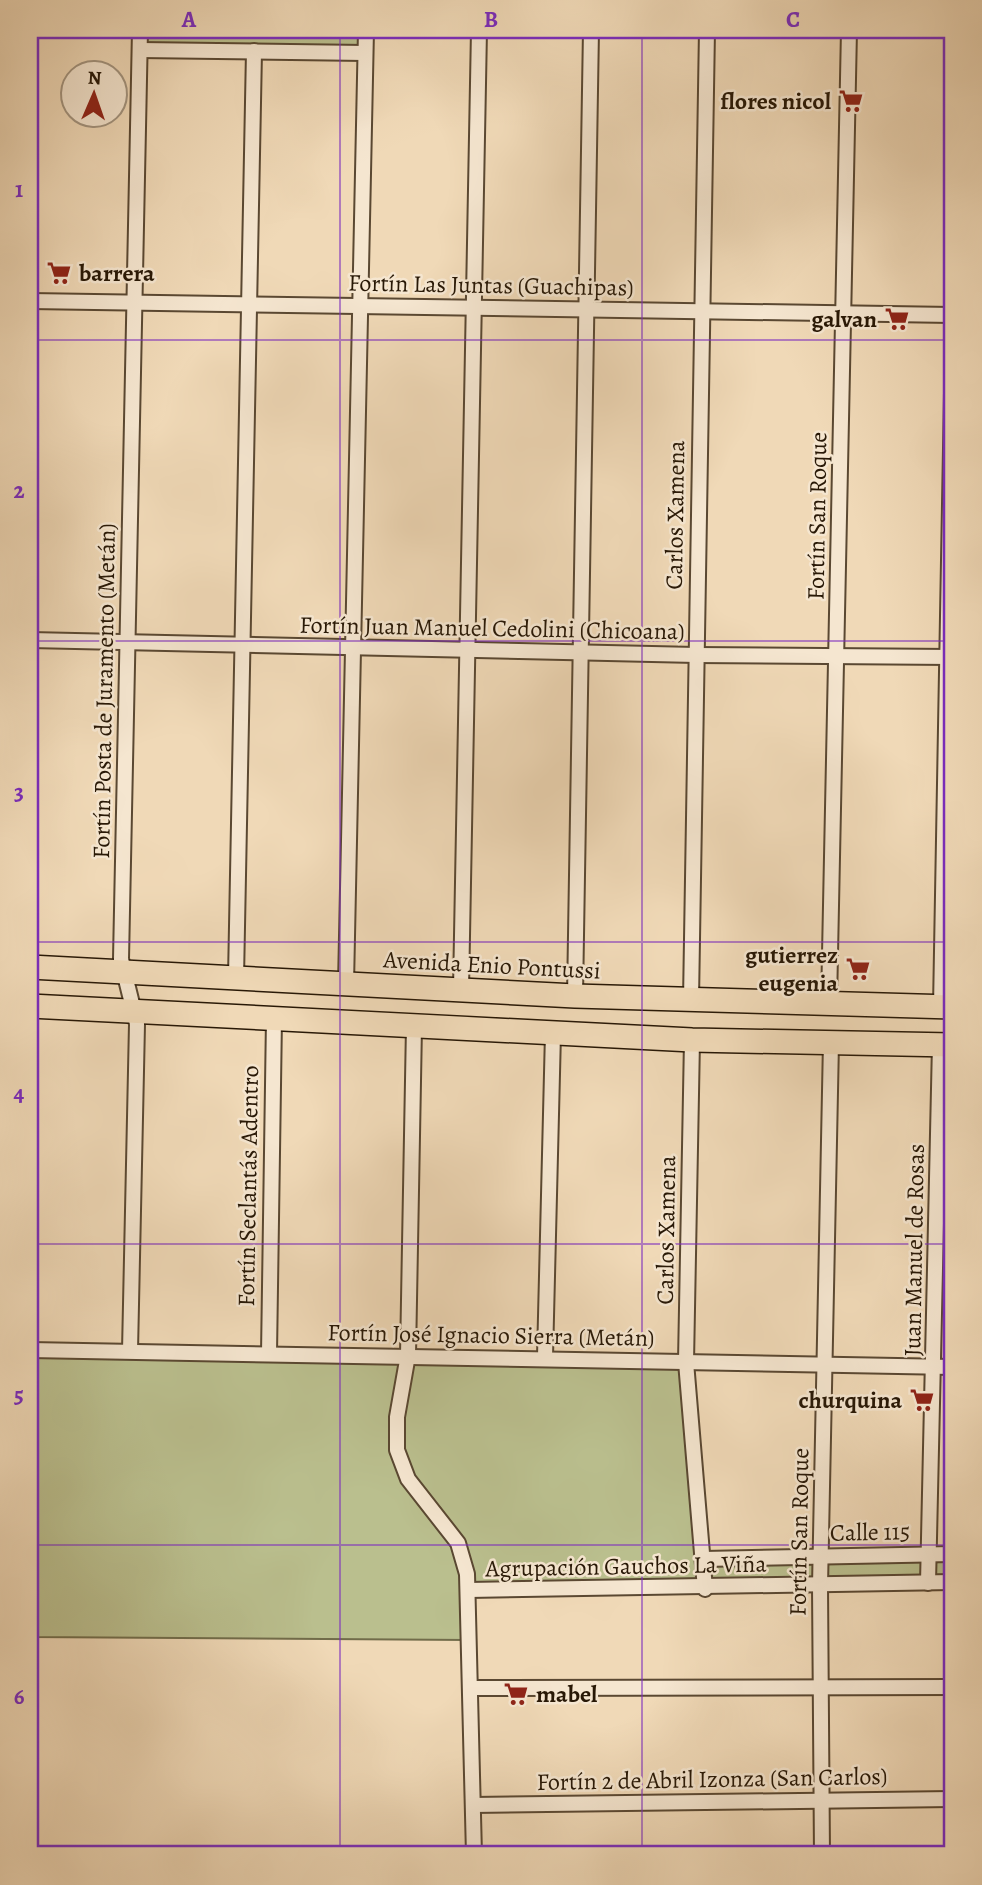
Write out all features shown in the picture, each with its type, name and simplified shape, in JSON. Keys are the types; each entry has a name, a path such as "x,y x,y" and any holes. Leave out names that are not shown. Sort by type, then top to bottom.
{"main road":[{"name":"Avenida Enio Pontussi","path":"30,967 575,996 947,1007"},
{"path":"30,1006 692,1040 946,1044"}],"street":[{"name":"Fortín Posta de Juramento (Metán)","path":"130,1351 135,1011 122,973 140,30"},
{"path":"346,984 366,30"},
{"path":"461,989 479,30"},
{"path":"575,996 590,30"},
{"name":"Carlos Xamena","path":"691,1000 707,30"},
{"name":"Fortín San Roque","path":"829,1003 849,30"},
{"path":"140,50 366,53"},
{"path":"236,978 254,51"},
{"name":"Fortín Las Juntas (Guachipas)","path":"30,301 952,315"},
{"path":"947,1007 952,393"},
{"name":"Fortín Juan Manuel Cedolini (Chicoana)","path":"30,640 696,655 951,657"},
{"name":"Fortín Seclantás Adentro","path":"268,1354 274,1018"},
{"path":"414,1026 408,1355 397,1416 401,1464 408,1479 458,1543 469,1590 474,1855"},
{"path":"545,1357 553,1033"},
{"name":"Carlos Xamena","path":"692,1040 687,1409 705,1589"},
{"name":"Fortín San Roque","path":"822,1855 820,1586 831,1042"},
{"name":"Juan Manuel de Rosas","path":"928,1583 946,1044"},
{"name":"Fortín José Ignacio Sierra (Metán)","path":"30,1350 545,1357 952,1367"},
{"name":"Calle 115","path":"704,1559 952,1553"},
{"name":"Agrupación Gauchos La Viña","path":"469,1590 705,1589 952,1582"},
{"path":"471,1688 952,1687"},
{"name":"Fortín 2 de Abril Izonza (San Carlos)","path":"473,1805 952,1799"}],"green space":[{"path":"144,30 362,30 362,50 144,47"},
{"path":"30,1353 684,1365 701,1559 952,1555 952,1582 467,1591 467,1640 30,1637"}],"place":[{"name":"flores nicol","path":"851,101"},
{"name":"barrera","path":"59,273"},
{"name":"galvan","path":"897,319"},
{"name":"gutierrez eugenia","path":"858,969"},
{"name":"churquina","path":"922,1400"},
{"name":"mabel","path":"516,1694"}]}
